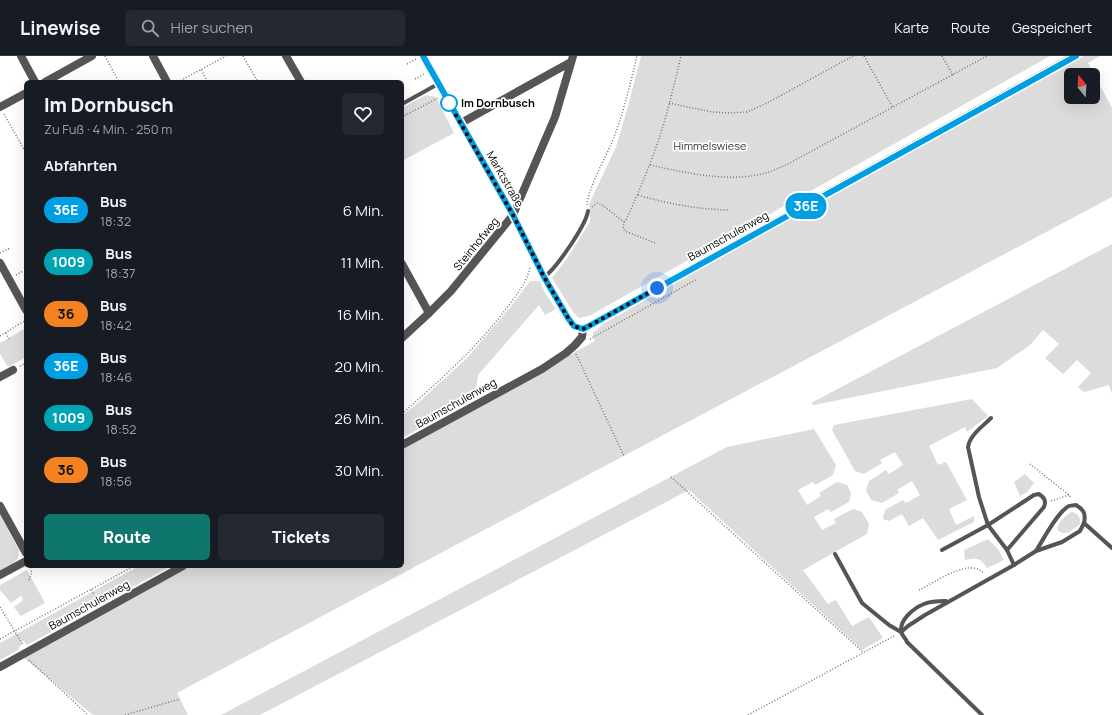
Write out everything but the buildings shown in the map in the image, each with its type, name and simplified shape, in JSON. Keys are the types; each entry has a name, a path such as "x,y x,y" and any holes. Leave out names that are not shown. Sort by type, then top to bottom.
{"street":[{"path":"21,56 34,80"},
{"path":"49,80 92,56"},
{"path":"153,56 166,80"},
{"path":"286,56 300,80"},
{"name":"Baumschulenweg","path":"404,444 542,369 574,346 582,337 583,329 1076,56"},
{"name":"Marktstraße","path":"422,57 513,215 544,277 571,323 574,326 583,329"},
{"path":"461,123 572,59"},
{"name":"Steinhofweg","path":"404,336 429,313 465,275 513,215 555,117 572,59"},
{"path":"0,107 24,94"},
{"path":"0,263 24,306"},
{"path":"404,268 429,313"},
{"path":"0,378 13,370"},
{"path":"0,506 24,549"},
{"path":"0,575 24,562"},
{"name":"Baumschulenweg","path":"0,667 179,568"}],"lane":[{"path":"404,103 438,84"},
{"path":"544,277 549,274 563,256 586,219 588,211"},
{"path":"991,418 976,432 969,441 968,447 979,497 988,525 1007,550 1014,565"},
{"path":"942,550 988,525 1034,495 1039,494 1046,502 1044,507 1007,550"},
{"path":"901,632 948,601 1014,565 1036,550 1062,542 1080,531 1085,517 1082,509 1076,505 1070,506 1064,510 1036,550"},
{"path":"1084,523 1112,548"},
{"path":"835,554 862,603 885,622 901,632 908,642 982,715"},
{"path":"901,632 902,623 907,616 919,606 929,602 948,601"}],"path":[{"path":"105,56 118,80"},
{"path":"182,80 226,56"},
{"path":"243,56 257,80"},
{"path":"624,222 601,204 597,203 588,211 586,205 612,141 624,106 636,56"},
{"path":"655,243 625,232 624,222 638,195 650,165 669,103 680,56"},
{"path":"669,103 712,112 747,112 767,103 853,56"},
{"path":"864,56 893,108"},
{"path":"942,56 953,75"},
{"path":"650,165 678,171 720,176 745,176 765,173 786,166 987,56"},
{"path":"407,64 422,57"},
{"path":"201,70 207,80"},
{"path":"404,116 444,95"},
{"path":"0,107 24,149"},
{"path":"638,195 695,208 728,210"},
{"path":"0,253 10,248"},
{"path":"404,412 465,357 503,313 528,278"},
{"path":"624,456 574,346 594,338 697,279"},
{"path":"0,336 24,321"},
{"path":"5,332 9,338"},
{"path":"1030,464 1069,495 1076,505"},
{"path":"671,477 864,653"},
{"path":"1046,502 1069,495"},
{"path":"919,590 948,574 968,567 976,568 982,571 988,579"},
{"path":"28,580 32,572 29,568"},
{"path":"0,639 130,568"},
{"path":"91,590 104,610"},
{"path":"0,607 15,631 28,660 88,715"},
{"path":"748,715 901,632"},
{"path":"125,715 180,699"}],"green space":[{"name":"Himmelswiese","path":"641,56 1050,56 589,316 579,318 573,312 552,278 566,260 590,222 589,204 616,147"},
{"path":"1084,56 1100,56 1088,63 1091,68 1064,68 1064,104 1100,104 1100,86 1112,108 1112,197 177,693 188,715 93,715 24,658 187,568 404,568 404,448 595,341 593,333 603,324 746,243"},
{"path":"426,95 436,97 454,133 404,160 404,107"},
{"path":"1112,244 1112,394 1109,385 1084,392 1078,387 1091,373 1077,360 1063,374 1045,358 1059,344 1043,330 1030,345 997,368 814,405 811,403"},
{"path":"530,281 540,281 545,293 556,309 545,315 539,305 478,375 475,398 404,437 404,414 467,358 509,309"},
{"path":"24,329 24,358 8,367 0,354 0,343"},
{"path":"972,399 988,416 967,432 965,427 929,446 938,465 946,462 967,500 949,509 956,525 974,516 974,522 938,540 923,518 909,526 902,514 889,521 883,519 885,510 903,500 906,503 920,495 912,481 897,490 899,493 882,503 871,500 866,490 869,481 886,470 889,474 903,465 895,452 880,460 882,463 864,474 855,471 832,430 834,425"},
{"path":"814,429 836,465 833,475 815,485 813,482 798,490 807,505 821,496 819,493 837,482 847,485 851,493 849,502 831,512 828,509 814,517 822,530 836,523 834,519 853,509 862,512 869,524 867,534 803,570 828,604 836,600 852,626 869,617 883,638 862,650 689,490 260,715 221,715 727,447"},
{"path":"1025,474 1034,483 1027,492 1020,496 1014,482"},
{"path":"1072,512 1079,516 1080,524 1066,533 1060,532 1057,529 1059,524 1069,513"},
{"path":"0,515 19,550 18,558 12,565 0,571"},
{"path":"988,539 998,549 1004,560 987,568 978,559 965,560 964,550"},
{"path":"135,568 167,568 27,645 23,640 18,650 0,660 0,643"},
{"path":"27,570 45,603 21,616 14,607 23,600 21,596 11,603 0,590 0,585"}],"bus line":[{"name":"36E","path":"423,56 513,215 544,277 562,308 574,326 583,329 1076,56"}],"place":[{"name":"Im Dornbusch","path":"449,103"}],"route":[{"path":"449,103 513,215 544,277 574,326 583,329 657,288"}]}
